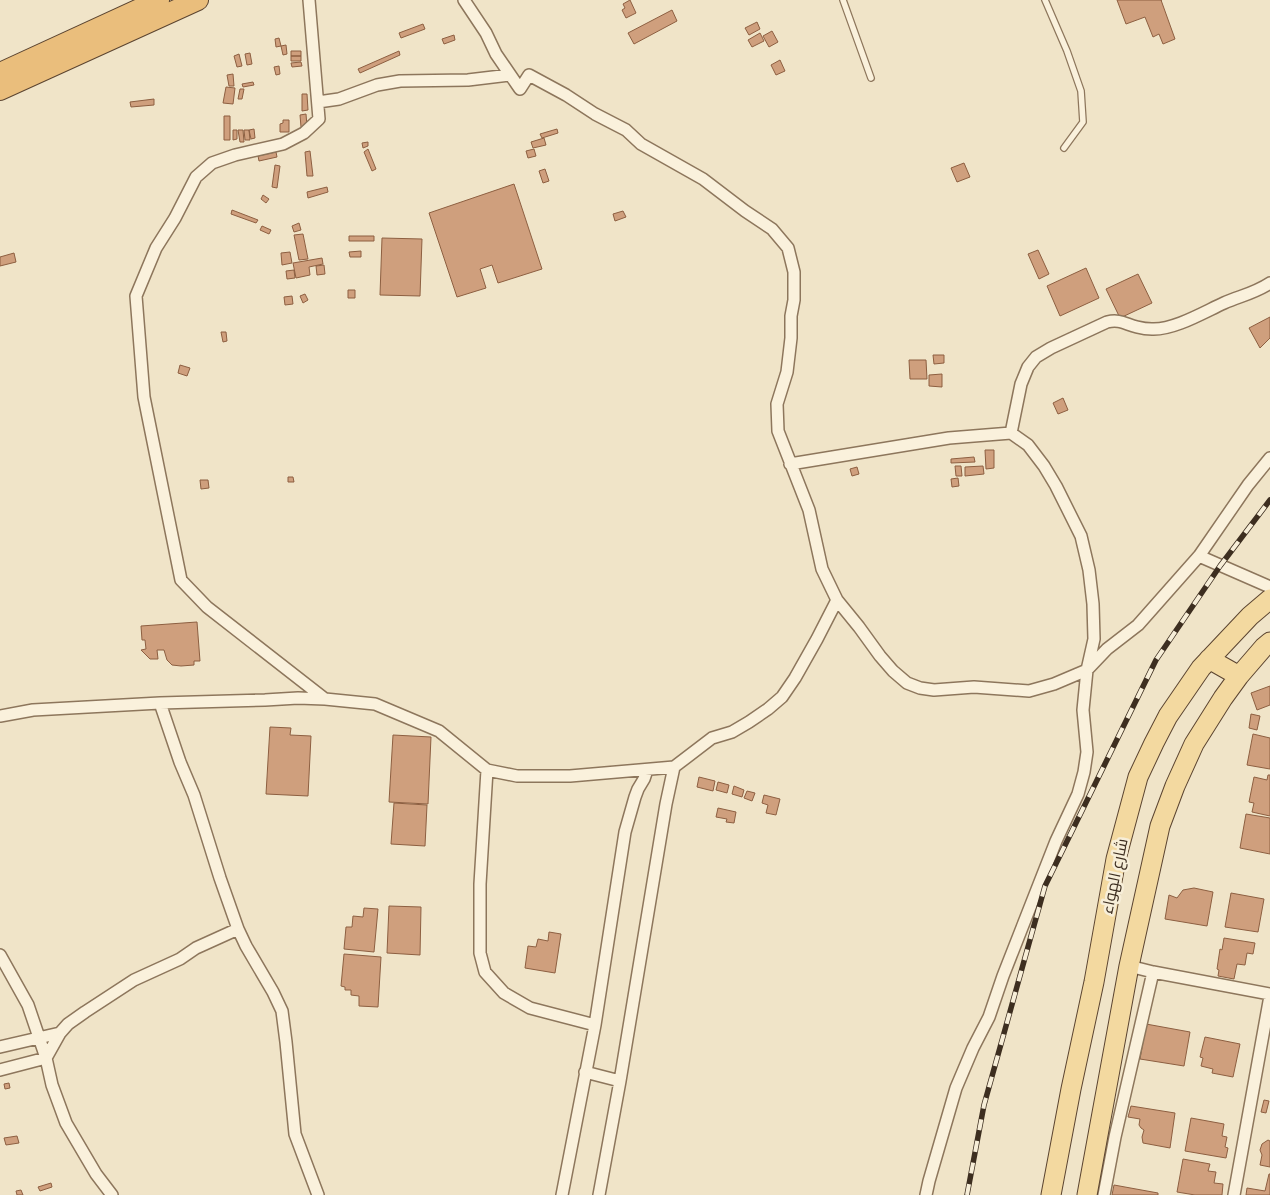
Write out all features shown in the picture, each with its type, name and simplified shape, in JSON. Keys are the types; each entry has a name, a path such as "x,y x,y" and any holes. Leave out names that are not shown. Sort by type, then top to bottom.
{"highway":[{"path":"0,73 159,0"},
{"path":"0,90 198,0"}],"main road":[{"name":"شارع الهواء","path":"1051,1195 1094,982 1116,859 1138,777 1168,716 1209,659 1250,616 1270,599"},
{"name":"شارع الهواء","path":"1087,1195 1129,966 1160,826 1194,744 1222,698 1270,642"},
{"path":"1209,659 1239,676"}],"street":[{"path":"309,0 319,119 304,133 283,144 235,155 212,163 196,177 175,218 156,248 136,296 144,397 181,580 206,607 325,699"},
{"path":"464,0 486,33 496,54 520,89 529,75 626,130 641,144 703,179 772,229 788,248 794,272 794,300 787,372 778,404 778,431 809,510 822,569 836,600 893,671 907,683 920,688 934,690 974,686 1029,691 1054,684 1087,670 1107,649 1138,625 1199,556 1248,485 1270,458"},
{"path":"318,102 339,99 377,85 400,81 468,80 510,74"},
{"path":"1010,433 1021,384 1028,368 1036,357 1051,348 1114,320 1136,327 1153,329 1169,327 1259,290 1270,283"},
{"path":"790,464 949,438 1010,433 1028,445 1056,486 1081,536 1089,570 1093,604 1094,639 1087,670 1084,710 1087,752 1084,772 1078,794 1056,841 1003,976 989,1017 956,1088 926,1195"},
{"path":"1199,556 1270,587"},
{"path":"0,716 33,710 160,703 298,698 325,699 375,704 439,731 487,770 517,776 570,776 674,767 712,738 732,732 749,722 768,709 782,696 795,678 817,639 836,600"},
{"path":"160,703 180,762 194,795 238,929 282,1011 295,1134 318,1195"},
{"path":"599,1195 674,767"},
{"path":"487,770 480,884 480,953 485,972 504,993 530,1008 595,1025"},
{"path":"562,1195 595,1025 626,832 635,797 647,770"},
{"path":"0,1070 46,1058 60,1033 68,1024 85,1012 134,980 238,929"},
{"path":"0,955 28,1005 46,1058 52,1085 66,1123 96,1174 112,1195"},
{"path":"1129,966 1270,995 1234,1195"},
{"path":"1104,1195 1115,1136 1153,972"},
{"path":"0,1047 60,1033"},
{"path":"585,1072 620,1081"}],"lane":[{"path":"843,0 870,78"},
{"path":"1045,0 1067,51 1081,91 1083,122 1064,148"}],"building":[{"path":"630,0 636,13 626,18 622,10 625,8 623,4"},
{"path":"1117,0 1161,0 1175,39 1163,44 1159,34 1153,37 1145,17 1126,24"},
{"path":"672,10 677,21 634,44 628,33"},
{"path":"757,22 760,29 749,35 745,28"},
{"path":"423,24 425,29 401,38 399,33"},
{"path":"772,31 778,42 769,47 763,36"},
{"path":"760,33 764,41 752,47 748,40"},
{"path":"454,35 455,40 444,44 442,39"},
{"path":"279,38 281,46 276,47 275,39"},
{"path":"286,45 287,54 283,55 281,46"},
{"path":"291,51 301,51 301,56 291,56"},
{"path":"399,51 400,55 360,73 358,69"},
{"path":"250,53 252,64 247,65 245,54"},
{"path":"239,54 242,66 237,67 234,56"},
{"path":"291,56 301,56 301,61 291,61"},
{"path":"780,60 785,71 776,75 771,65"},
{"path":"301,62 302,66 292,67 291,63"},
{"path":"279,66 280,74 276,75 274,67"},
{"path":"233,74 234,86 229,86 227,75"},
{"path":"253,82 254,85 243,87 242,84"},
{"path":"226,87 235,88 233,104 223,103"},
{"path":"240,89 244,89 242,99 238,99"},
{"path":"302,94 307,94 308,110 302,111"},
{"path":"154,99 154,105 131,107 130,102"},
{"path":"306,114 307,126 301,127 300,115"},
{"path":"224,116 230,116 230,140 224,140"},
{"path":"283,120 289,120 289,132 280,132 280,124 283,123"},
{"path":"254,129 255,138 251,139 249,130"},
{"path":"557,129 558,133 542,138 540,134"},
{"path":"233,130 237,130 237,139 233,140"},
{"path":"238,130 243,130 244,142 240,142"},
{"path":"244,130 249,130 250,140 245,140"},
{"path":"544,138 546,145 533,148 531,142"},
{"path":"368,142 368,146 363,148 362,143"},
{"path":"368,149 376,169 372,171 364,152"},
{"path":"534,149 536,156 528,158 526,151"},
{"path":"310,151 313,176 307,176 305,152"},
{"path":"276,152 277,157 259,161 258,156"},
{"path":"964,163 970,177 957,182 951,168"},
{"path":"275,165 280,166 277,188 272,187"},
{"path":"545,169 549,181 543,183 539,171"},
{"path":"514,184 542,269 498,283 492,265 480,269 486,288 457,297 429,213"},
{"path":"327,187 328,192 308,198 307,192"},
{"path":"263,195 269,199 266,203 261,199"},
{"path":"232,210 258,220 256,223 231,214"},
{"path":"623,211 626,217 615,221 613,214"},
{"path":"299,223 301,230 294,232 292,226"},
{"path":"262,226 271,230 269,234 260,230"},
{"path":"303,234 308,259 299,260 294,235"},
{"path":"349,236 374,236 374,241 349,241"},
{"path":"382,238 422,239 420,296 380,295"},
{"path":"1038,250 1049,274 1039,279 1028,254"},
{"path":"361,251 361,257 350,257 349,252"},
{"path":"290,252 292,263 282,265 281,253"},
{"path":"14,253 16,262 0,266 0,257"},
{"path":"322,258 323,264 309,267 310,275 296,278 293,263"},
{"path":"324,265 325,274 317,275 316,266"},
{"path":"1086,268 1099,298 1060,316 1047,286"},
{"path":"294,270 295,278 287,279 286,271"},
{"path":"1138,274 1152,303 1120,318 1106,289"},
{"path":"348,290 355,290 355,298 348,298"},
{"path":"305,294 308,300 303,303 300,296"},
{"path":"292,296 293,304 285,305 284,297"},
{"path":"1270,317 1270,338 1260,348 1249,328"},
{"path":"221,332 226,332 227,341 223,342"},
{"path":"933,355 944,355 944,363 934,364"},
{"path":"909,360 926,360 927,379 910,379"},
{"path":"180,365 190,368 187,376 178,373"},
{"path":"942,374 942,387 929,386 929,375"},
{"path":"1063,398 1068,410 1058,414 1053,403"},
{"path":"985,450 994,450 994,468 986,469"},
{"path":"974,457 975,462 951,463 951,459"},
{"path":"955,466 961,466 962,476 956,476"},
{"path":"983,466 984,474 965,476 965,467"},
{"path":"857,467 859,474 852,476 850,469"},
{"path":"288,477 293,477 294,482 288,482"},
{"path":"958,478 959,486 952,487 951,479"},
{"path":"200,480 208,480 209,488 201,489"},
{"path":"197,622 200,661 194,661 194,665 172,665 167,660 164,650 157,650 158,659 150,659 141,650 146,649 145,640 142,640 141,626"},
{"path":"1270,686 1270,705 1257,710 1251,693"},
{"path":"1251,714 1260,716 1257,730 1249,728"},
{"path":"270,727 291,728 290,735 311,736 308,796 266,794"},
{"path":"1253,734 1270,738 1270,769 1247,765"},
{"path":"393,735 431,737 428,804 389,802"},
{"path":"1268,775 1270,775 1270,816 1252,812 1254,803 1249,802 1254,777 1267,780"},
{"path":"699,777 715,781 713,791 697,787"},
{"path":"718,782 729,785 727,793 716,790"},
{"path":"734,786 744,790 742,797 732,794"},
{"path":"747,791 755,793 752,801 744,798"},
{"path":"764,795 780,799 776,815 766,813 768,805 762,803"},
{"path":"394,803 427,805 425,846 391,844"},
{"path":"718,808 736,812 734,823 726,822 727,819 716,817"},
{"path":"1246,814 1270,818 1270,854 1240,848"},
{"path":"1194,888 1213,892 1207,926 1165,919 1169,895 1177,898 1183,890"},
{"path":"1231,893 1264,899 1258,932 1225,927"},
{"path":"389,906 421,907 420,955 387,953"},
{"path":"364,908 378,909 374,952 344,949 346,927 352,927 353,916 363,917"},
{"path":"549,932 561,934 555,973 525,968 528,946 536,947 538,939 548,941"},
{"path":"1224,938 1255,943 1253,954 1247,953 1245,965 1237,964 1234,979 1218,976 1219,970 1217,969 1220,949 1222,950"},
{"path":"344,954 381,957 378,1007 359,1006 359,996 351,995 351,990 345,990 345,987 341,986"},
{"path":"1146,1024 1190,1032 1184,1066 1140,1059"},
{"path":"1205,1037 1240,1044 1233,1077 1212,1073 1213,1069 1201,1066 1203,1058 1200,1057"},
{"path":"9,1083 10,1088 5,1089 4,1084"},
{"path":"1264,1100 1269,1101 1266,1113 1261,1112"},
{"path":"1131,1106 1175,1113 1170,1148 1143,1143 1144,1130 1139,1125 1140,1119 1128,1117"},
{"path":"1191,1118 1224,1124 1222,1136 1227,1137 1225,1147 1228,1148 1226,1158 1185,1151"},
{"path":"17,1136 19,1143 6,1145 4,1138"},
{"path":"1268,1140 1270,1141 1270,1167 1260,1165 1262,1155 1260,1150 1262,1144"},
{"path":"1183,1159 1210,1164 1208,1171 1216,1172 1214,1183 1223,1184 1222,1195 1195,1195 1177,1192"},
{"path":"1269,1174 1270,1195 1246,1195 1247,1188 1265,1191"},
{"path":"51,1183 52,1187 40,1191 38,1187"},
{"path":"1114,1185 1158,1193 1158,1195 1112,1195"},
{"path":"21,1190 23,1195 17,1195 16,1191"}],"railway":[{"path":"967,1195 984,1105 1045,886 1156,660 1220,566 1270,500"}]}
